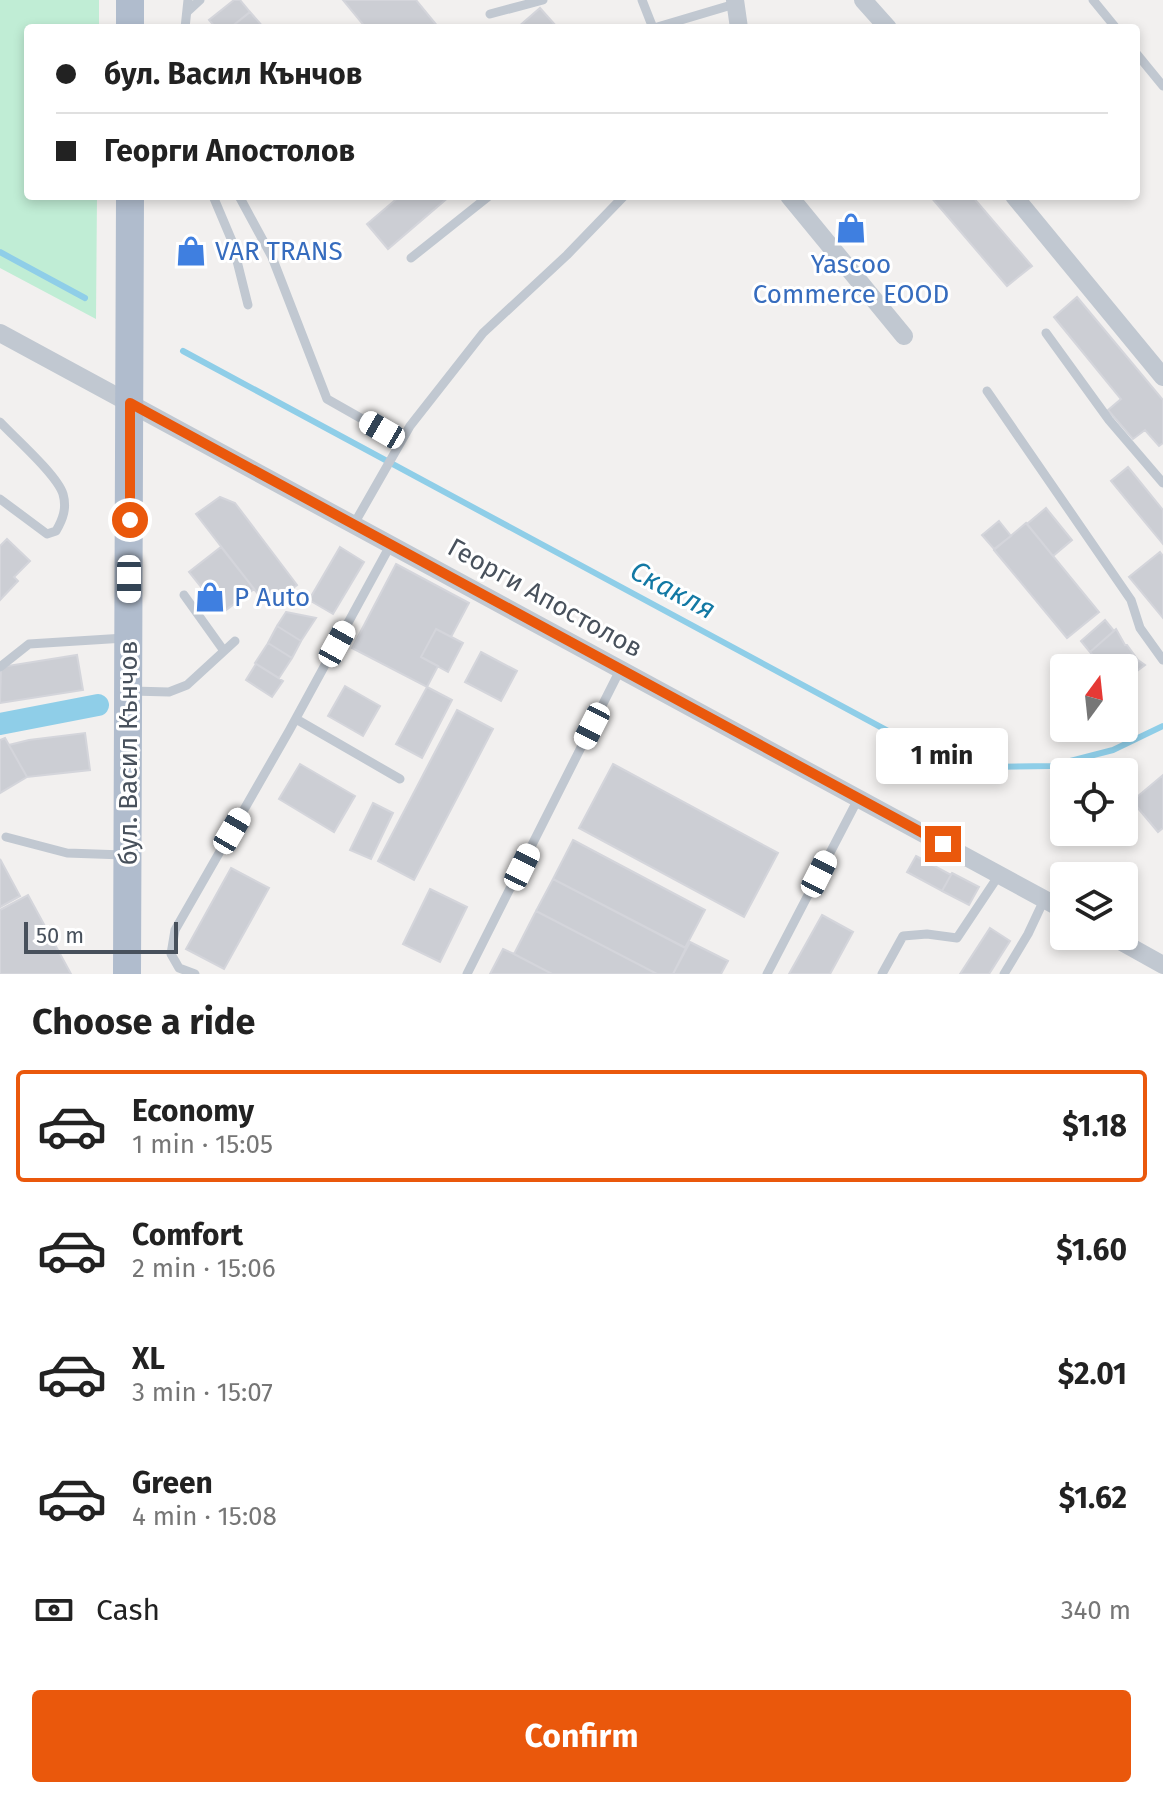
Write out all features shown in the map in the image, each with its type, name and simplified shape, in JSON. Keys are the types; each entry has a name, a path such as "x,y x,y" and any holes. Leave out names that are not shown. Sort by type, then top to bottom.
{"main road":[{"path":"130,0 130,24"},
{"name":"бул. Васил Кънчов","path":"127,974 130,200"}],"street":[{"path":"863,0 884,24"},
{"path":"735,2 738,24"},
{"path":"792,200 904,336"},
{"path":"1017,200 1163,377"},
{"name":"Георги Апостолов","path":"0,333 1050,903"},
{"path":"1136,950 1163,965"}],"lane":[{"path":"186,24 188,0"},
{"path":"187,12 200,0"},
{"path":"490,14 543,0"},
{"path":"642,0 651,24"},
{"path":"1093,0 1113,24"},
{"path":"666,24 735,2"},
{"path":"1140,58 1163,86"},
{"path":"215,200 232,241 248,305"},
{"path":"241,200 272,257 327,399 401,441"},
{"path":"411,258 484,200"},
{"path":"354,524 410,426 483,333 567,255 620,200"},
{"path":"1046,333 1109,420 1163,483"},
{"path":"987,391 1131,600 1140,628 1163,660"},
{"path":"0,422 63,492 63,520 56,531 47,534 0,499"},
{"path":"195,974 179,968 171,954 175,930 296,719 391,544"},
{"path":"184,595 224,651"},
{"path":"0,667 29,644 129,638"},
{"path":"128,691 169,692 187,685 235,641"},
{"path":"467,974 621,669"},
{"path":"296,719 400,779"},
{"path":"767,974 858,799"},
{"path":"6,837 67,853 128,855"},
{"path":"882,974 903,936 927,934 957,938 999,875"},
{"path":"1004,974 1044,900"}],"green space":[{"path":"0,0 99,0 99,24 24,24 24,200 97,200 96,319 0,268"}],"building":[{"path":"234,0 240,0 250,12 235,24 212,24 209,20"},
{"path":"343,0 416,0 436,24 363,24"},
{"path":"540,8 554,24 522,24"},
{"path":"250,12 260,24 235,24"},
{"path":"395,200 445,200 388,249 367,224"},
{"path":"933,200 975,200 1032,266 1007,286"},
{"path":"1077,297 1163,400 1163,443 1159,446 1145,430 1133,439 1108,410 1121,399 1054,317"},
{"path":"1128,467 1163,510 1163,544 1111,481"},
{"path":"220,497 235,503 297,585 268,607 196,514"},
{"path":"1046,508 1072,540 1053,556 1027,524"},
{"path":"999,521 1011,536 994,549 982,535"},
{"path":"1026,523 1099,612 1067,638 994,550"},
{"path":"7,539 30,561 14,577 18,581 0,600 0,546"},
{"path":"221,547 254,589 222,613 189,572"},
{"path":"340,547 364,562 333,614 309,600"},
{"path":"1160,552 1163,556 1163,618 1129,577"},
{"path":"396,564 469,603 451,637 436,629 421,657 438,666 427,687 352,648"},
{"path":"286,612 316,618 301,641 277,626"},
{"path":"1105,620 1114,631 1090,652 1081,641"},
{"path":"277,626 301,641 292,658 268,643"},
{"path":"436,629 463,643 448,672 421,657"},
{"path":"1116,629 1134,654 1092,654 1090,652"},
{"path":"268,643 292,658 279,678 255,663"},
{"path":"481,652 517,671 501,701 465,682"},
{"path":"77,655 83,690 0,703 1,667"},
{"path":"256,664 283,681 272,697 246,680"},
{"path":"345,686 380,706 363,736 328,716"},
{"path":"427,687 452,700 422,758 396,744"},
{"path":"457,710 493,729 414,880 378,861"},
{"path":"85,733 90,770 27,777 9,745 29,740"},
{"path":"5,738 27,777 0,793 0,740"},
{"path":"300,764 355,796 334,832 279,799"},
{"path":"613,764 778,853 744,917 579,828"},
{"path":"1163,775 1163,828 1158,832 1138,808 1138,796"},
{"path":"373,803 393,813 371,859 350,850"},
{"path":"573,840 705,910 685,948 553,879"},
{"path":"916,856 951,875 942,891 907,872"},
{"path":"0,859 20,896 0,907"},
{"path":"231,868 269,888 224,969 186,949"},
{"path":"952,873 979,887 969,905 942,891"},
{"path":"553,879 686,948 673,974 657,974 536,911"},
{"path":"430,889 467,907 440,962 403,944"},
{"path":"28,895 71,974 0,974 0,910"},
{"path":"536,911 657,974 552,974 514,954"},
{"path":"822,915 853,932 830,974 789,974"},
{"path":"990,928 1010,941 989,974 960,974"},
{"path":"690,942 728,961 721,974 673,974"},
{"path":"503,949 514,954 552,974 490,974"}],"waterway":[{"name":"Скакля","path":"0,252 85,298"},
{"name":"Скакля","path":"183,351 914,745 981,767 1051,766 1113,750 1163,726"},
{"path":"0,724 98,705"}],"place":[{"name":"Yascoo Commerce EOOD","path":"851,228"},
{"name":"VAR TRANS","path":"191,251"},
{"name":"P Auto","path":"210,597"}],"route":[{"path":"130,520 130,403 943,844"}]}
